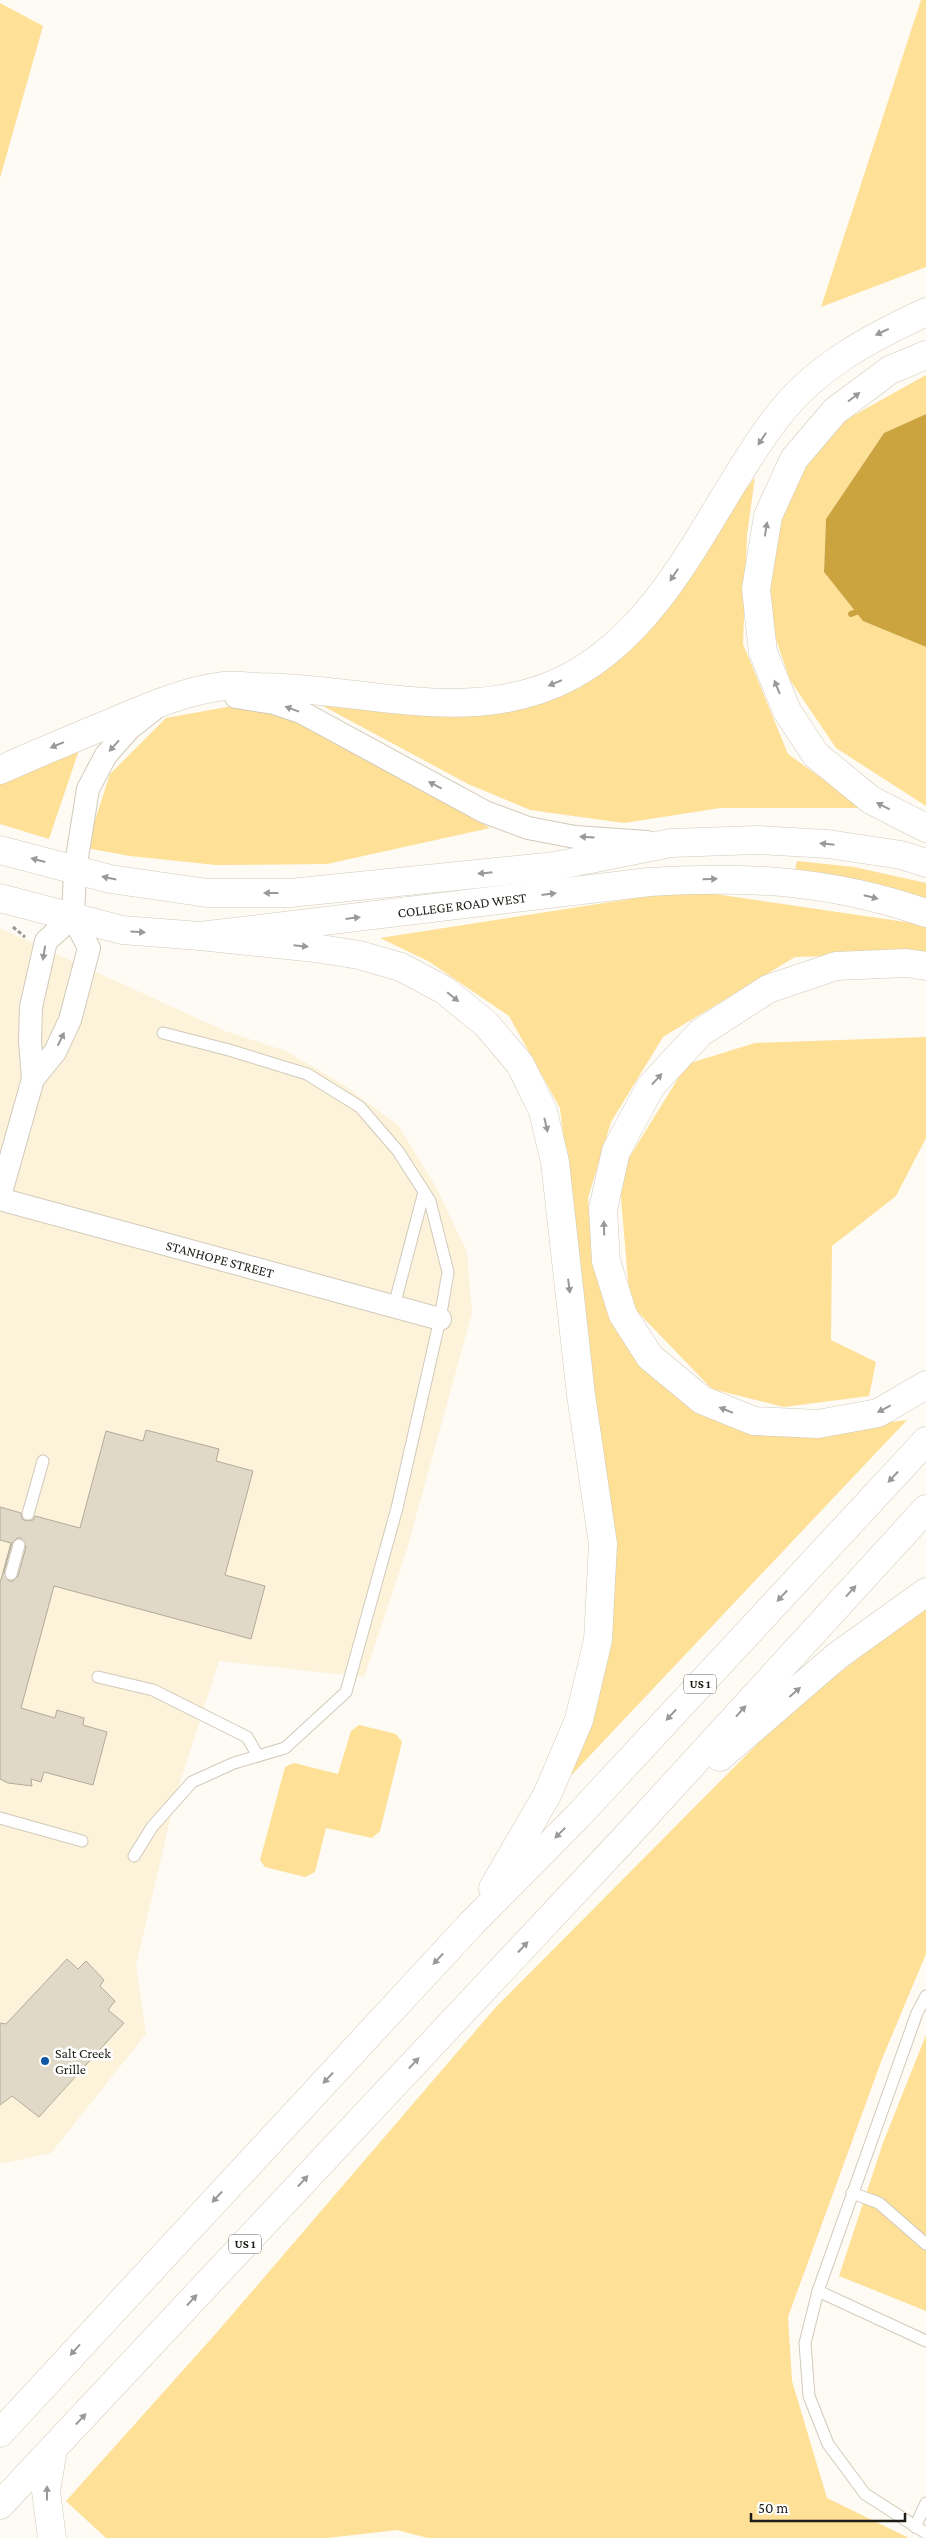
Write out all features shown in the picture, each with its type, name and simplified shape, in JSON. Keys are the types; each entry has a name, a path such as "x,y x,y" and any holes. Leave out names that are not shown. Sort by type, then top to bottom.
{"main road":[{"path":"0,770 167,699 225,686 276,687 442,704 486,703 529,694 571,676 610,650 640,620 668,584 774,420 809,382 868,339 926,312"},
{"path":"926,354 890,370 835,411 794,459 768,516 756,589 762,652 787,711 816,755 871,800 926,828"},
{"name":"COLLEGE ROAD WEST","path":"0,850 110,879 207,893 290,893 555,866 671,843 758,840 828,844 901,855 926,863"},
{"name":"COLLEGE ROAD WEST","path":"0,898 122,930 200,936 649,882 688,880 765,880 803,883 854,892 926,913"},
{"path":"200,936 315,948 359,955 400,967 444,990 486,1024 520,1064 543,1111 555,1162 581,1395 603,1544 598,1640 579,1720 546,1795 472,1923"},
{"path":"926,966 906,963 836,966 768,989 700,1033 651,1086 616,1151 604,1210 606,1261 623,1315 650,1357 702,1400 754,1421 818,1424 878,1413 926,1385"},
{"name":"US 1","path":"0,2433 472,1923 578,1816 926,1441"},
{"name":"US 1","path":"0,2505 626,1837 926,1509"},
{"path":"626,1837 837,1656 926,1592"},
{"path":"52,2538 46,2490 53,2448"}],"street":[{"path":"33,1079 55,1052 70,1020 89,948 74,917 75,870 88,790 106,755 130,728 167,699 222,696 250,698 274,703 301,712 485,812 528,828 575,837 671,843"},
{"path":"0,1198 33,1079 30,1041 31,1007 46,941 74,917"},
{"name":"STANHOPE STREET","path":"0,1198 440,1319"}],"lane":[{"path":"134,1856 152,1827 192,1782 234,1763 285,1748 346,1692 397,1508 440,1319 448,1272 430,1201 398,1151 360,1107 307,1074 229,1050 163,1033"},
{"path":"394,1306 424,1192"},
{"path":"28,1514 43,1461"},
{"path":"12,1570 19,1545"},
{"path":"98,1676 153,1690 247,1737 258,1756"},
{"path":"0,1818 82,1841"},
{"path":"926,1996 918,2012 818,2291 805,2343 809,2396 828,2444 865,2494 926,2533"},
{"path":"852,2194 878,2203 926,2244"},
{"path":"818,2291 926,2342"},
{"path":"915,2527 926,2503"}],"path":[{"path":"11,925 20,934 33,939"}],"shaded area":[{"path":"921,0 926,0 926,267 821,307"},
{"path":"0,3 43,26 0,178"},
{"path":"926,375 926,414 884,433 826,519 824,572 863,621 926,647 926,806 836,748 790,680 770,622 771,534 824,432"},
{"path":"926,414 926,647 863,621 824,572 826,519 884,433"},
{"path":"755,477 747,535 743,644 788,754 863,808 720,808 624,823 530,810 468,784 310,699 467,714 580,688 672,591"},
{"path":"238,705 301,722 490,828 327,864 216,865 130,856 86,848 110,774 166,718"},
{"path":"80,747 49,839 0,824 0,776"},
{"path":"797,861 854,867 926,883 926,899 851,879 795,870"},
{"path":"688,890 926,925 926,953 795,957 663,1037 611,1122 588,1198 593,1262 616,1331 673,1391 784,1436 907,1420 564,1783 608,1656 579,1271 560,1108 509,1016 428,961 380,938"},
{"path":"0,928 225,1031 286,1051 342,1084 398,1125 436,1187 467,1252 472,1313 407,1549 364,1677 219,1661 176,1795 136,1965 146,2034 51,2153 0,2164"},
{"path":"926,1037 926,1138 896,1196 832,1246 831,1340 876,1362 869,1396 784,1407 712,1389 630,1304 619,1174 687,1064 755,1043"},
{"path":"926,1605 926,1954 882,2059 788,2317 792,2381 827,2498 909,2538 428,2538 397,2530 327,2538 106,2538 66,2501 219,2330 496,2007 786,1715"},
{"path":"359,1725 396,1734 402,1742 380,1831 372,1838 326,1828 315,1872 305,1877 265,1867 260,1860 285,1767 294,1763 338,1774 351,1731"},
{"path":"926,2035 926,2311 839,2276 883,2143"}],"building":[{"path":"146,1430 219,1449 216,1461 253,1471 225,1575 265,1586 251,1639 54,1586 21,1708 55,1718 57,1710 84,1718 83,1725 107,1732 93,1785 44,1772 41,1782 31,1779 32,1786 8,1783 0,1779 0,1583 11,1543 0,1540 0,1507 21,1513 22,1519 26,1521 33,1520 35,1516 80,1528 106,1431 143,1441","holes":["17,1538 21,1538 26,1547 18,1576 13,1581 9,1581 4,1572 12,1543"]},
{"name":"Salt Creek Grille","path":"67,1959 78,1969 86,1961 104,1980 100,1986 115,2001 108,2010 124,2023 39,2117 12,2096 0,2105 0,2023 6,2024"}],"waterway":[{"path":"851,614 864,609"}],"place":[{"name":"Salt Creek Grille","path":"45,2061"}]}
